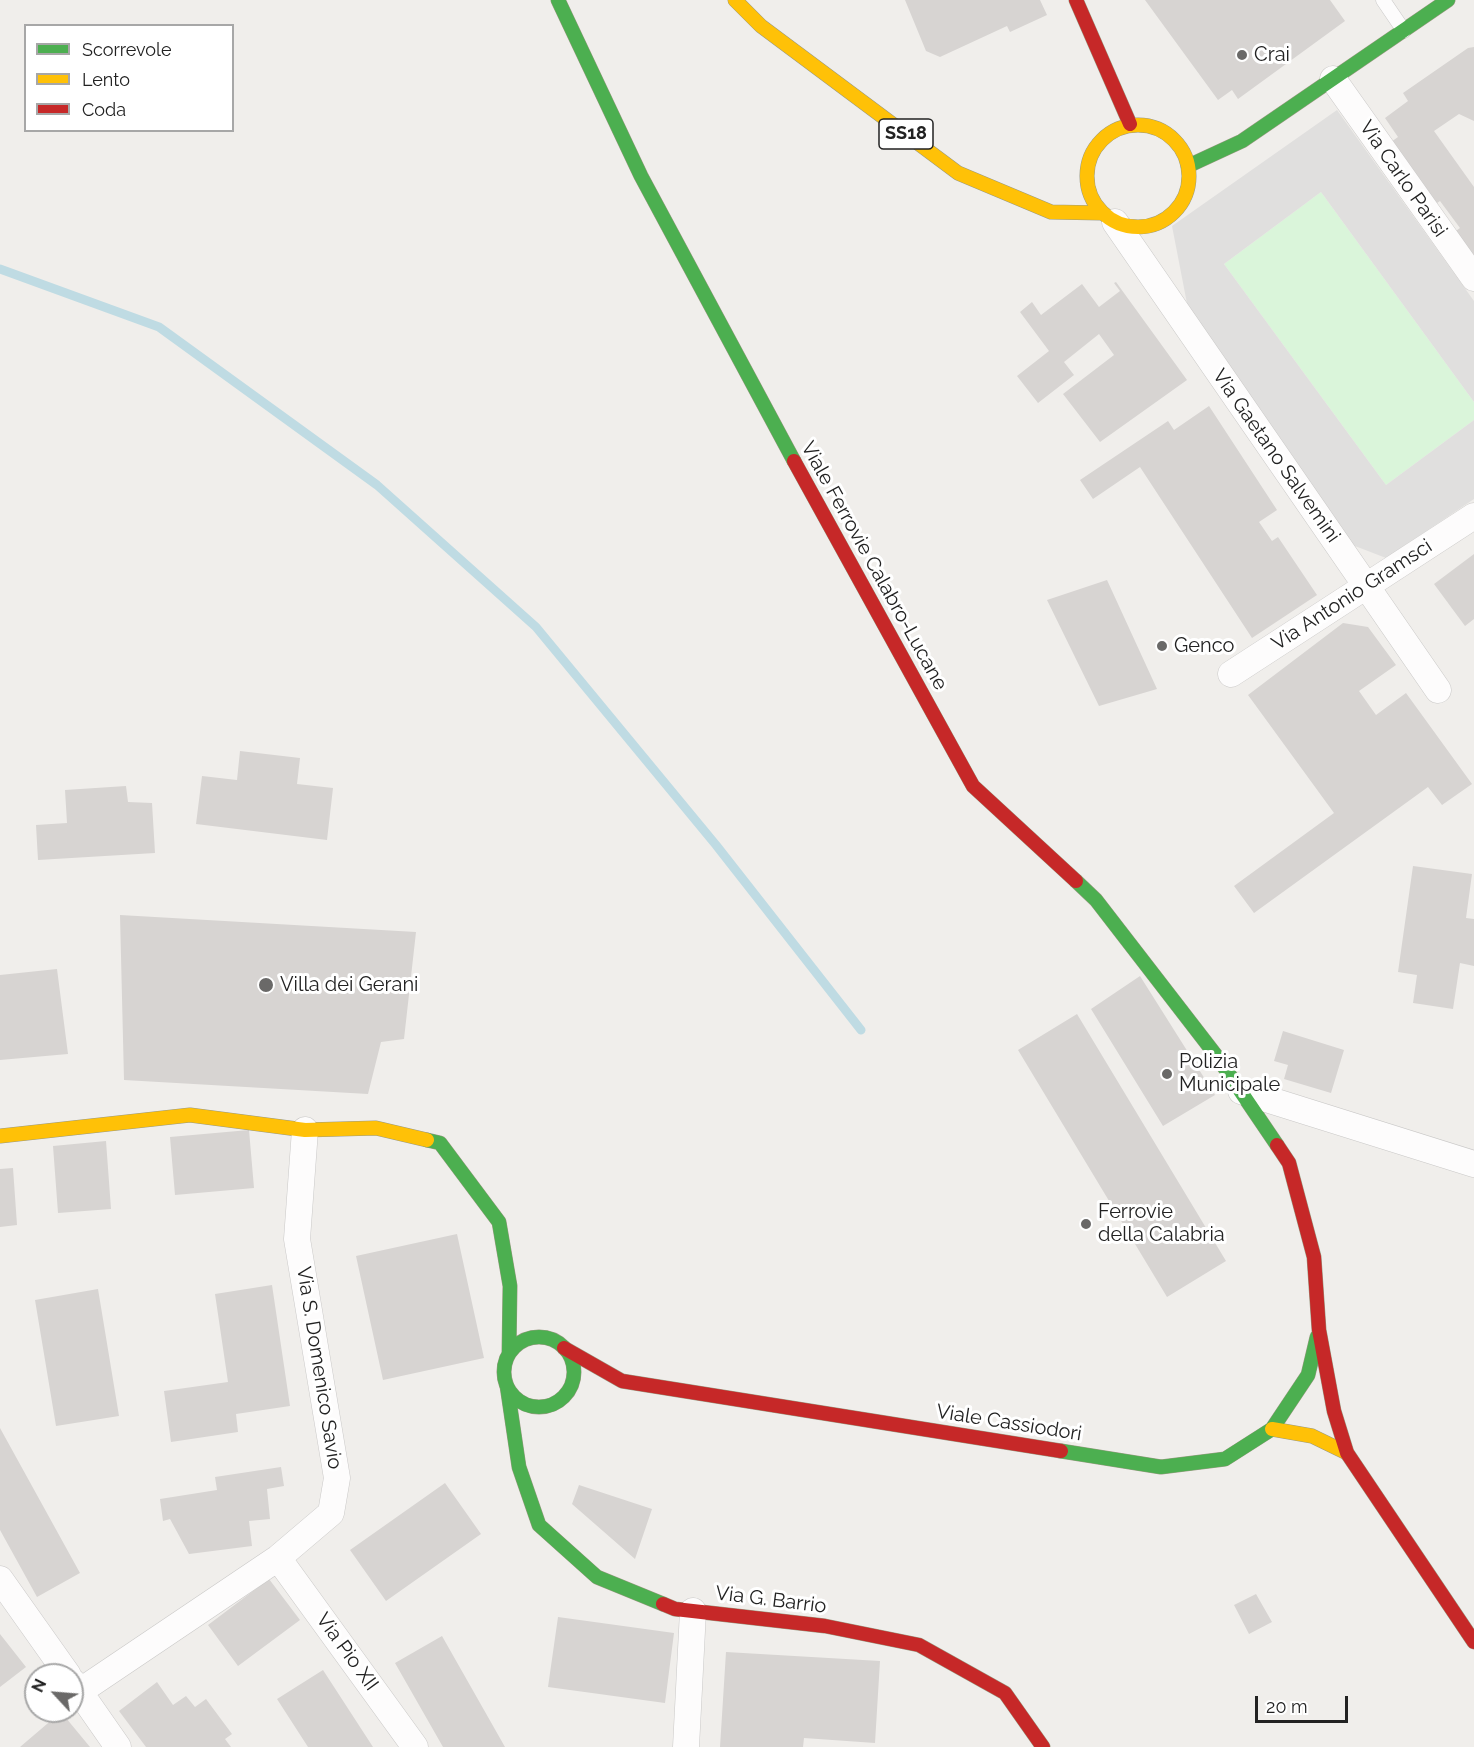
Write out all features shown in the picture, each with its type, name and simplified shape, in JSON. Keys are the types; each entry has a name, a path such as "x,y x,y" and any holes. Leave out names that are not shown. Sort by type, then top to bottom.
{"main road":[{"name":"Viale Ferrovie Calabro-Lucane","path":"558,0 641,176 841,549 973,786 1096,900 1241,1091 1289,1163 1314,1257 1318,1330"},
{"name":"SS18","path":"735,0 761,26 958,173 1051,212 1108,217"},
{"path":"1076,0 1130,124"},
{"path":"1188,166 1242,141 1404,31 1430,5 1448,0"},
{"path":"1130,124 1146,124 1161,129 1174,138 1183,151 1188,166 1189,179 1181,203 1164,220 1140,227 1108,217 1089,192 1087,168 1092,152 1101,139 1114,129 1130,124"},
{"path":"0,1136 190,1115 304,1130 376,1128 440,1143 499,1222 510,1286 509,1353 504,1375 507,1386 513,1396 522,1403 543,1412 565,1396 574,1374 573,1362 564,1348 536,1332 517,1344 509,1353"},
{"path":"510,1286 522,1306"},
{"path":"1318,1330 1335,1412 1347,1453 1474,1642"},
{"name":"Viale Cassiodori","path":"564,1348 622,1381 1161,1467 1225,1459 1272,1429 1308,1375 1318,1330"},
{"name":"Viale Cassiodori","path":"565,1396 622,1381"},
{"name":"Via G. Barrio","path":"507,1386 519,1467 539,1525 597,1577 675,1609 825,1626 919,1645 1005,1693 1043,1747"},
{"path":"1272,1429 1312,1436 1347,1453"},
{"path":"519,1467 528,1447"}],"street":[{"name":"Via Carlo Parisi","path":"1333,79 1474,278"},
{"name":"Via Gaetano Salvemini","path":"1108,217 1437,690"},
{"name":"Via Antonio Gramsci","path":"1231,674 1474,516"},
{"path":"1241,1091 1474,1164"},
{"name":"Via S. Domenico Savio","path":"84,1676 278,1558 331,1514 337,1478 297,1239 304,1130"},
{"name":"Via Pio XII","path":"278,1558 415,1747"},
{"path":"0,1579 59,1663"},
{"path":"686,1747 693,1611"},
{"path":"84,1699 118,1747"}],"lane":[{"path":"1383,0 1404,31"}],"green space":[{"path":"1321,192 1474,402 1474,420 1386,485 1224,264"}],"shaded area":[{"path":"1337,110 1474,301 1474,402 1321,192 1224,264 1386,485 1474,420 1474,499 1386,558 1342,541 1190,319 1172,226"}],"building":[{"path":"905,0 1040,0 1047,15 1010,32 1007,26 940,57 926,51"},
{"name":"Crai","path":"1145,0 1330,0 1345,21 1238,99 1232,90 1218,100"},
{"path":"1474,47 1474,121 1459,114 1434,131 1474,187 1474,269 1450,235 1460,228 1440,201 1427,210 1384,147 1398,137 1385,118 1408,101 1403,93 1468,48"},
{"path":"1116,282 1187,380 1100,442 1063,394 1114,355 1099,334 1064,362 1074,375 1038,403 1017,376 1049,351 1020,312 1032,302 1041,315 1082,284 1099,307 1120,291 1114,283"},
{"path":"1209,406 1277,510 1259,522 1272,541 1278,537 1317,595 1252,638 1140,467 1093,499 1080,480 1168,421 1174,430"},
{"path":"1474,554 1474,619 1465,626 1434,584"},
{"path":"1107,580 1157,689 1099,706 1047,600"},
{"path":"1343,623 1368,627 1396,665 1359,691 1376,715 1406,693 1472,784 1442,805 1428,787 1254,913 1234,886 1334,813 1248,695"},
{"path":"240,751 300,758 297,784 333,788 327,840 196,824 202,776 237,780"},
{"path":"126,786 128,802 152,803 155,853 38,860 36,825 67,823 65,790"},
{"path":"1413,866 1472,874 1466,918 1474,919 1474,966 1460,963 1453,1009 1413,1003 1417,975 1398,972"},
{"name":"Villa dei Gerani","path":"120,915 416,932 404,1039 381,1042 368,1094 124,1080"},
{"path":"57,969 68,1054 0,1060 0,975"},
{"name":"Polizia Municipale","path":"1140,976 1215,1095 1163,1126 1091,1009"},
{"path":"1077,1014 1226,1261 1167,1297 1018,1050"},
{"path":"1283,1031 1344,1050 1331,1093 1284,1079 1288,1065 1274,1061"},
{"path":"249,1130 254,1188 175,1195 170,1137"},
{"path":"106,1141 111,1209 58,1213 53,1146"},
{"path":"13,1168 17,1225 0,1227 0,1169"},
{"path":"457,1234 484,1358 383,1380 356,1256"},
{"path":"272,1285 290,1406 236,1414 238,1432 171,1442 164,1391 228,1382 215,1294"},
{"path":"98,1289 119,1416 56,1426 35,1300"},
{"path":"0,1428 80,1573 37,1597 0,1530"},
{"path":"281,1467 284,1486 267,1489 270,1519 249,1521 252,1546 189,1554 170,1519 163,1521 160,1499 217,1490 215,1477"},
{"path":"445,1483 481,1534 386,1601 350,1550"},
{"path":"579,1485 652,1509 635,1559 572,1504"},
{"path":"269,1579 300,1620 238,1666 208,1625"},
{"path":"1256,1594 1272,1622 1249,1634 1234,1605"},
{"path":"558,1617 674,1633 665,1703 548,1687"},
{"path":"0,1634 24,1664 24,1669 0,1687"},
{"path":"442,1636 505,1747 443,1747 395,1663"},
{"path":"726,1652 880,1661 875,1743 804,1738 803,1747 720,1747"},
{"path":"323,1670 373,1747 308,1747 277,1699"},
{"path":"157,1682 173,1705 186,1696 195,1707 206,1699 232,1734 225,1739 231,1747 146,1747 119,1711"},
{"path":"48,1723 70,1723 90,1747 20,1747"}],"waterway":[{"path":"0,269 159,327 377,485 536,627 716,845 861,1030"}],"traffic: fast":[{"path":"558,0 641,176 794,461"},
{"path":"1188,166 1242,141 1448,0"},
{"path":"1076,881 1096,900 1218,1058 1277,1145"},
{"path":"427,1140 440,1143 499,1222 510,1286 509,1353"},
{"path":"539,1337 552,1340 564,1347 571,1359 574,1372 571,1385 564,1397 552,1404 539,1407 526,1404 514,1397 507,1385 504,1372 507,1359 514,1347 526,1340 539,1337"},
{"path":"1061,1451 1161,1467 1225,1459 1272,1429 1308,1375 1317,1337"},
{"path":"507,1386 519,1467 539,1525 597,1577 663,1604"}],"traffic: slow":[{"path":"735,0 761,26 958,173 1051,212 1102,213"},
{"path":"1138,125 1158,129 1174,140 1185,156 1189,176 1185,196 1174,212 1158,223 1138,227 1118,223 1102,212 1091,196 1087,176 1091,156 1102,140 1118,129 1138,125"},
{"path":"0,1136 190,1115 305,1130 376,1128 427,1140"},
{"path":"1272,1429 1312,1436 1347,1453"}],"traffic: jam":[{"path":"1076,0 1130,124"},
{"path":"794,461 973,786 1076,881"},
{"path":"1277,1145 1289,1163 1314,1257 1319,1330 1334,1411 1347,1453 1474,1642"},
{"path":"564,1348 622,1381 1061,1451"},
{"path":"663,1604 675,1609 825,1626 919,1645 1005,1693 1043,1747"}],"place":[{"name":"Crai","path":"1242,55"},
{"name":"Genco","path":"1162,646"},
{"name":"Villa dei Gerani","path":"266,985"},
{"name":"Polizia Municipale","path":"1167,1074"},
{"name":"Ferrovie della Calabria","path":"1086,1224"}]}
